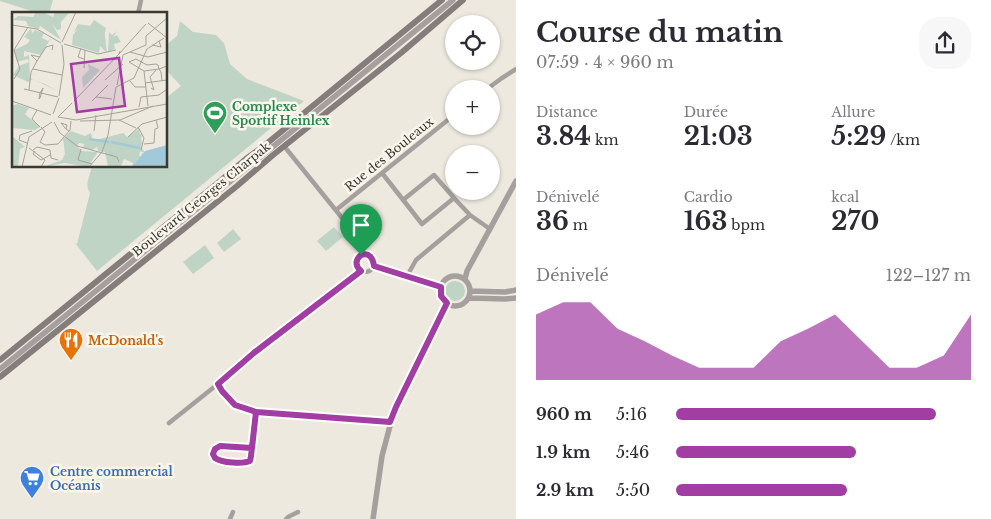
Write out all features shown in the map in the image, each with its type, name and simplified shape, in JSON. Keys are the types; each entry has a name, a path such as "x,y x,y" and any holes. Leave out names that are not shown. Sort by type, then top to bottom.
{"main road":[{"name":"Boulevard Georges Charpak","path":"0,360 442,0"},
{"name":"Boulevard Georges Charpak","path":"0,377 463,0"}],"street":[{"path":"0,369 453,0"},
{"path":"499,80 516,69"},
{"name":"Rue des Bouleaux","path":"336,210 445,122"},
{"path":"284,146 362,243 361,255 356,262 357,267 361,271"},
{"path":"382,173 422,224 452,200"},
{"path":"403,200 434,175 445,188"},
{"path":"465,278 516,181"},
{"path":"456,200 470,215 490,229"},
{"path":"407,276 416,260 470,215"},
{"path":"169,423 255,352 361,271 370,270 374,266 374,260 371,256 361,255"},
{"path":"374,266 441,287"},
{"path":"450,276 465,278 471,291 466,302 456,306 447,303 441,296 441,287 446,279 450,276"},
{"path":"471,291 506,292 516,290"},
{"path":"468,298 516,298"},
{"path":"373,519 379,471 390,422 447,303"},
{"path":"218,384 235,405 256,412 390,422"},
{"path":"252,448 220,446 215,449 213,454 219,461 246,463 250,461 252,448 256,412"},
{"path":"230,519 233,512"},
{"path":"286,519 298,512"}],"green space":[{"path":"53,0 50,12 35,12 0,1"},
{"name":"Complexe Sportif Heinlex","path":"180,21 193,32 216,35 224,43 230,64 247,79 304,101 97,271 75,243 77,244 90,193 87,184 91,168 168,168 168,96 181,86 168,72 168,43 177,36"},
{"path":"334,227 343,237 326,251 317,241"},
{"path":"233,229 241,239 224,252 217,243"},
{"path":"205,245 214,258 193,274 183,262"},
{"path":"455,281 462,284 465,291 462,298 455,301 448,298 445,291 448,284"}],"place":[{"name":"Complexe Sportif Heinlex","path":"215,134"},
{"name":"McDonald's","path":"71,361"},
{"name":"Centre commercial Océanis","path":"32,499"}],"route":[{"path":"361,255 356,262 357,267 361,271 255,352 218,384 235,405 256,412 252,448 220,446 215,449 213,454 219,461 246,463 250,461 251,456 256,412 390,422 447,303 441,296 441,287 374,266 374,260 371,256 361,255"}]}
